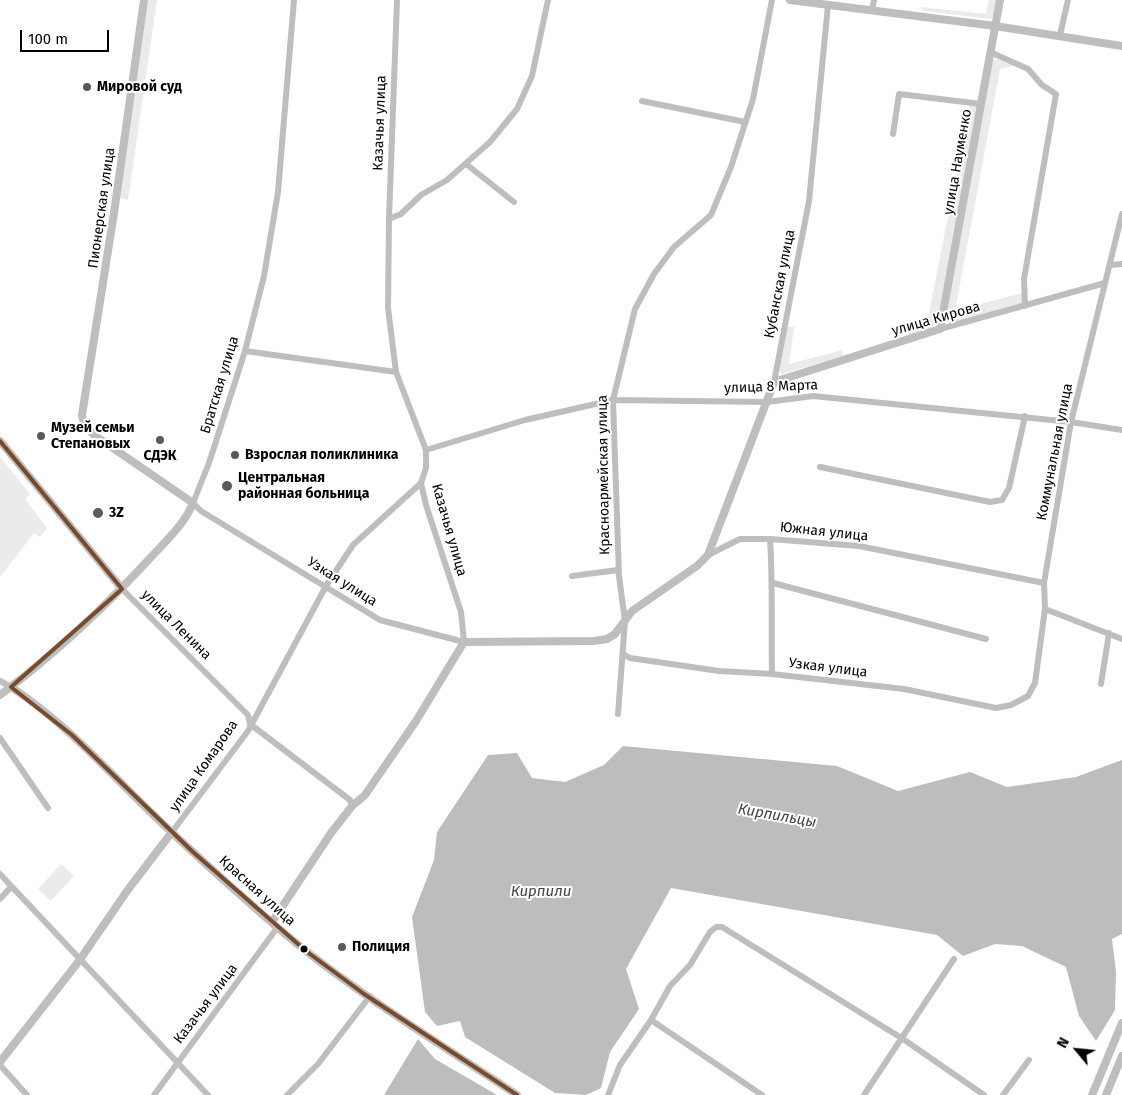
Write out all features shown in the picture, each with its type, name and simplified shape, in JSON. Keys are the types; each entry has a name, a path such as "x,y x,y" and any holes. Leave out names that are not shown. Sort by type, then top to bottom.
{"main road":[{"name":"Пионерская улица","path":"83,419 82,409 114,218 144,0"},
{"path":"790,0 1060,35 1122,46"},
{"name":"улица Науменко","path":"940,329 1000,0"},
{"name":"улица Кирова","path":"774,382 940,329"},
{"name":"Кубанская улица","path":"708,555 774,382"},
{"name":"Узкая улица","path":"83,419 94,435 193,503"},
{"name":"улица Ленина","path":"0,441 122,589"},
{"name":"Братская улица","path":"0,695 122,589 183,521 193,503"},
{"name":"Южная улица","path":"626,621 632,611 708,555"},
{"name":"Узкая улица","path":"464,642 594,641 611,637 626,621"},
{"name":"Казачья улица","path":"275,925 301,876 352,806 365,795 416,720 464,642"},
{"name":"Красная улица","path":"11,687 51,718 99,761 172,832 275,925 370,996 517,1095"},
{"name":"улица Комарова","path":"0,1064 79,960 172,832"},
{"path":"1092,1095 1122,1023"},
{"path":"1108,1095 1122,1056"}],"street":[{"name":"Братская улица","path":"193,503 209,463 244,351 264,276 278,192 294,0"},
{"name":"Казачья улица","path":"397,0 389,219 388,308 396,372 426,450 426,468 421,483 426,506 461,612 464,642"},
{"path":"389,219 401,214 421,195 447,180 466,164 490,142 517,109 532,76 548,0"},
{"name":"Красноармейская улица","path":"618,714 626,621 618,570 613,400 635,310 654,274 674,247 710,215 731,167 753,99 772,0"},
{"path":"872,10 874,0"},
{"path":"1060,35 1068,0"},
{"name":"Кубанская улица","path":"774,382 808,201 828,5"},
{"path":"990,52 1028,69 1042,84 1056,94 1024,279 1026,306"},
{"path":"893,134 899,94 982,104"},
{"path":"642,101 745,122"},
{"path":"466,164 514,202"},
{"name":"Коммунальная улица","path":"1028,696 1035,683 1045,609 1044,583 1071,422 1122,214"},
{"path":"1110,265 1122,264"},
{"name":"улица Кирова","path":"940,329 1105,283"},
{"path":"244,351 396,372"},
{"name":"улица 8 Марта","path":"426,450 525,420 613,400 767,402 812,396 1025,416 1122,430"},
{"path":"820,467 990,502 1002,500 1010,488 1025,416"},
{"name":"улица Комарова","path":"172,832 246,734 326,586 353,545 421,483"},
{"name":"Узкая улица","path":"193,503 201,511 380,620 464,642"},
{"name":"Южная улица","path":"708,555 740,539 770,539 859,546 1044,583"},
{"path":"770,539 773,583 772,674"},
{"path":"572,576 618,570"},
{"path":"773,583 986,639"},
{"name":"улица Ленина","path":"122,589 248,715 250,724 350,800 352,806"},
{"path":"1045,609 1122,639"},
{"path":"1101,684 1109,633"},
{"name":"Узкая улица","path":"623,654 630,658 719,671 772,674 904,689 996,708 1011,705 1028,696"},
{"name":"Красная улица","path":"0,682 11,687"},
{"path":"0,738 48,808"},
{"path":"0,874 208,1095"},
{"path":"0,899 11,887"},
{"name":"Казачья улица","path":"154,1095 275,925"},
{"path":"608,1095 620,1065 651,1020 670,986 690,965 710,932 716,927 722,926 903,1039 984,1095"},
{"path":"864,1095 903,1039 954,959"},
{"path":"287,1095 318,1064 370,996"},
{"path":"651,1020 762,1095"},
{"path":"1003,1095 1029,1060"},
{"path":"0,1064 26,1095"}],"shaded area":[{"path":"147,0 157,0 128,200 121,198 119,195"},
{"path":"989,0 997,0 994,16 990,19 924,11 920,7 986,14"},
{"path":"996,59 1014,66 1000,69 955,311 1022,293 1023,303 950,324 945,319 992,61"},
{"path":"970,104 977,106 938,317 932,327 909,335 907,331 927,323"},
{"path":"786,327 794,327 789,364 842,350 843,356 782,374 779,371"},
{"path":"0,457 30,494 25,499 47,528 40,537 34,533 0,577"},
{"path":"61,864 74,876 51,901 38,889"}],"water":[{"name":"Кирпили","path":"623,746 837,766 898,791 970,772 1007,787 1076,777 1122,760 1122,934 1112,939 1116,972 1115,1010 1096,1041 1079,1016 1066,967 1022,946 995,944 963,956 937,935 671,888 626,969 639,1009 610,1052 601,1088 586,1095 555,1093 465,1037 460,1021 437,1026 425,1012 412,917 434,860 437,832 488,755 517,753 532,778 565,782 604,765"},
{"path":"418,1039 435,1059 497,1095 384,1095"}],"transit line":[{"path":"0,441 122,589 11,687 72,735 193,852 306,951 364,994 517,1095"}],"place":[{"name":"Мировой суд","path":"87,87"},
{"name":"Музей семьи Степановых","path":"41,436"},
{"name":"СДЭК","path":"160,440"},
{"name":"Взрослая поликлиника","path":"235,455"},
{"name":"Центральная районная больница","path":"227,486"},
{"name":"3Z","path":"98,513"},
{"name":"Полиция","path":"342,947"}],"water label":[{"name":"Кирпильцы","path":"777,816"}]}
